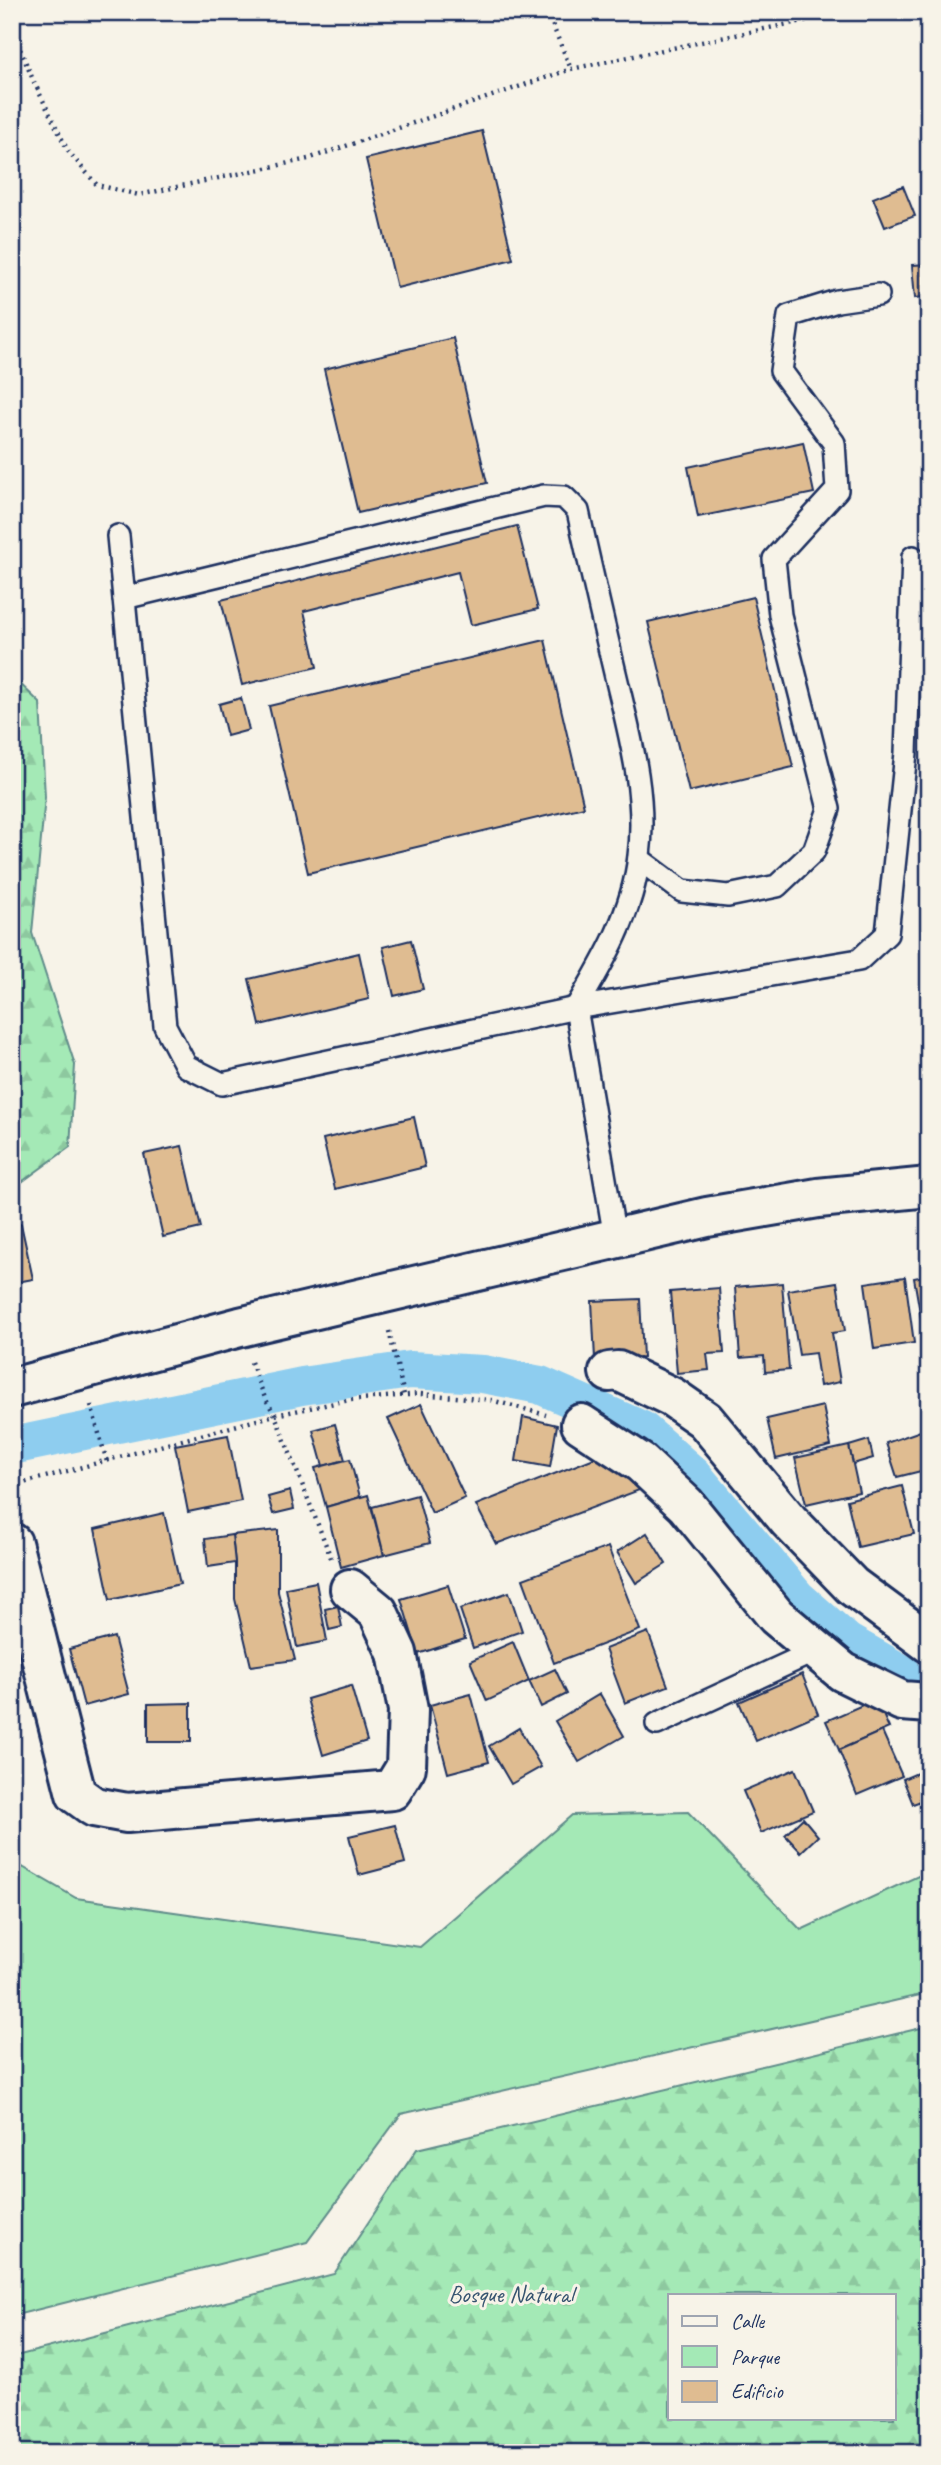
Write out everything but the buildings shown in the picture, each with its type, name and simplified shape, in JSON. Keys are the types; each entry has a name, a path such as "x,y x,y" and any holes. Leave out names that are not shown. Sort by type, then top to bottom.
{"street":[{"path":"12,1388 240,1326 707,1217 818,1198 929,1187"},
{"path":"608,1372 618,1371 672,1397 705,1420 789,1521 852,1586 929,1643"},
{"path":"581,1424 641,1463 685,1505 776,1616 843,1672 902,1701 929,1703"},
{"path":"12,1543 76,1794 93,1807 127,1813 391,1790 406,1767 408,1710 397,1653 378,1612 350,1589"}],"lane":[{"path":"639,859 682,891 727,896 777,886 814,851 829,809 780,615 774,559 837,490 834,443 781,371 789,316 837,301 878,295"},
{"path":"124,598 544,496 564,497 578,511 633,751 642,818 639,859 610,952 576,1008 615,1238"},
{"path":"118,536 165,1026 186,1066 222,1084 576,1008 859,960 887,934 906,753 913,557"},
{"path":"657,1724 817,1650"}],"path":[{"path":"547,12 570,69"},
{"path":"12,30 68,151 96,185 139,195 308,159 570,69 808,20 920,12"},
{"path":"387,1324 404,1395"},
{"path":"247,1351 265,1398 275,1415 328,1553 350,1589"},
{"path":"12,1486 275,1415 350,1400 420,1394 491,1400 581,1424"},
{"path":"90,1404 107,1462"}],"green space":[{"path":"12,676 40,703 45,797 32,933 75,1065 70,1147 12,1189"},
{"path":"688,1812 801,1930 929,1871 929,1993 401,2114 307,2242 12,2316 12,1861 76,1898 420,1947 572,1815"},
{"name":"Bosque Natural","path":"929,2026 929,2453 12,2453 12,2357 334,2274 417,2149"}],"waterway":[{"path":"12,1446 302,1386 410,1370 483,1374 540,1385 642,1430 693,1475 797,1598 847,1642 903,1674"}]}
